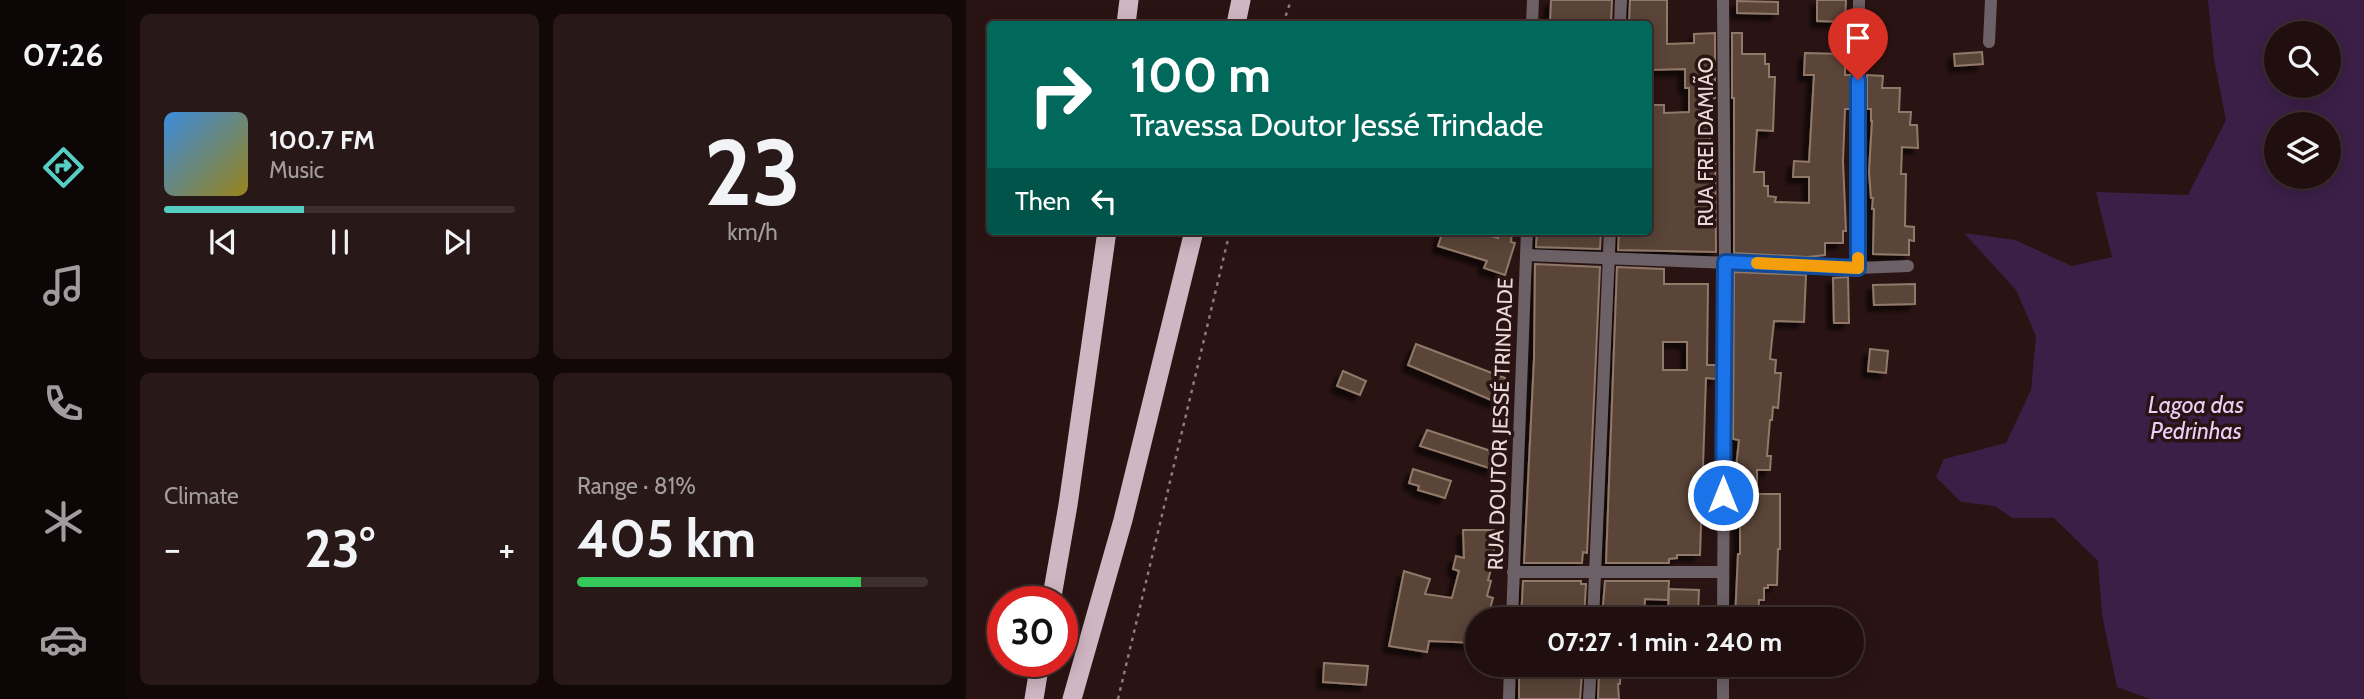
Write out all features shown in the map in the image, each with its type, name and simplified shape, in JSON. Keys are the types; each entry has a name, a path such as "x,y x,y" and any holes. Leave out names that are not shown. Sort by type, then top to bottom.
{"highway":[{"path":"1126,21 1129,0"},
{"path":"1237,21 1241,0"},
{"path":"1054,586 1106,235"},
{"path":"1072,699 1123,520 1193,235"},
{"path":"1034,699 1038,677"}],"street":[{"path":"1532,21 1533,0"},
{"path":"1620,21 1621,0"},
{"name":"RUA FREI DAMIÃO","path":"1723,0 1723,607"},
{"path":"1858,268 1859,0"},
{"path":"1989,42 1991,0"},
{"name":"RUA DOUTOR JESSÉ TRINDADE","path":"1512,607 1527,235"},
{"path":"1594,607 1610,235"},
{"path":"1527,254 1858,268 1908,266"},
{"path":"1513,572 1723,572"},
{"path":"1508,699 1509,677"},
{"path":"1589,699 1590,677"},
{"path":"1723,677 1723,699"}],"path":[{"path":"1284,21 1291,0"},
{"path":"1118,699 1229,235"}],"water":[{"name":"Lagoa das Pedrinhas","path":"2208,0 2364,0 2364,699 2150,699 2117,687 2102,615 2098,561 2054,518 2012,518 1995,506 1961,502 1936,477 1944,459 2006,443 2031,390 2036,336 2016,290 1964,233 2015,240 2072,266 2112,257 2096,192 2188,195 2226,120 2214,59"}],"building":[{"path":"1551,0 1612,0 1611,21 1550,21"},
{"path":"1630,0 1667,0 1667,44 1694,43 1694,34 1715,33 1715,98 1710,99 1710,142 1715,142 1716,252 1618,250 1619,235 1652,235 1652,105 1664,105 1664,113 1689,112 1689,88 1685,88 1685,69 1652,70 1652,21 1629,21"},
{"path":"1817,0 1846,0 1845,22 1817,21"},
{"path":"1737,1 1778,2 1778,14 1737,13"},
{"path":"1732,33 1742,33 1742,54 1765,54 1765,64 1769,64 1769,77 1775,77 1773,131 1757,130 1754,172 1764,172 1764,186 1768,186 1768,196 1776,197 1775,202 1809,203 1809,177 1793,177 1794,161 1809,162 1814,75 1804,75 1805,53 1845,54 1845,75 1850,75 1850,109 1845,109 1843,161 1846,231 1843,231 1843,243 1825,243 1825,255 1807,257 1734,253"},
{"path":"1982,52 1983,64 1955,66 1954,54"},
{"path":"1867,75 1883,76 1882,88 1900,88 1899,112 1911,112 1910,125 1917,125 1918,148 1902,147 1901,174 1906,174 1905,226 1914,227 1914,241 1909,240 1909,255 1873,254 1874,209 1869,172 1872,121 1871,109 1867,109"},
{"path":"1442,235 1488,235 1498,238 1498,235 1512,235 1511,242 1515,243 1505,275 1484,268 1487,261 1438,246"},
{"path":"1537,235 1601,235 1600,249 1536,247"},
{"path":"1535,264 1600,267 1587,553 1583,552 1582,563 1524,563 1534,359"},
{"path":"1617,267 1664,269 1664,284 1708,284 1707,365 1716,365 1716,379 1706,378 1700,555 1677,555 1677,558 1669,559 1669,563 1606,563","holes":["1663,342 1687,342 1687,370 1663,370"]},
{"path":"1734,272 1806,275 1804,322 1774,321 1770,359 1776,360 1775,373 1781,373 1778,408 1773,407 1770,420 1767,456 1771,456 1770,470 1757,470 1757,494 1780,494 1780,549 1777,585 1764,588 1764,600 1759,600 1759,607 1736,607 1740,554 1740,523 1736,523 1737,494 1742,494 1743,469 1736,468 1739,440 1733,439"},
{"path":"1848,277 1849,323 1834,323 1833,278"},
{"path":"1915,284 1915,304 1874,305 1873,285"},
{"path":"1416,344 1505,378 1503,405 1408,365"},
{"path":"1870,349 1888,351 1886,373 1868,371"},
{"path":"1343,371 1366,381 1360,395 1337,386"},
{"path":"1427,430 1497,453 1492,469 1420,446"},
{"path":"1413,469 1451,481 1445,498 1418,490 1419,486 1409,483"},
{"path":"1463,530 1494,530 1494,559 1487,596 1493,598 1491,607 1465,607 1465,642 1429,641 1427,652 1389,646 1404,571 1430,579 1425,594 1452,598 1459,571 1453,569 1456,556 1464,558"},
{"path":"1523,581 1581,581 1581,584 1586,584 1585,607 1522,607"},
{"path":"1605,581 1669,581 1668,600 1645,599 1645,607 1603,607"},
{"path":"1669,589 1699,590 1698,607 1668,607"},
{"path":"1324,663 1368,666 1366,685 1323,682"},
{"path":"1519,677 1582,677 1580,699 1519,699"},
{"path":"1599,677 1620,677 1619,699 1598,699"}],"slow traffic":[{"path":"1757,263 1858,268 1858,258"}],"route":[{"path":"1723,495 1725,262 1858,268 1858,80"}]}
